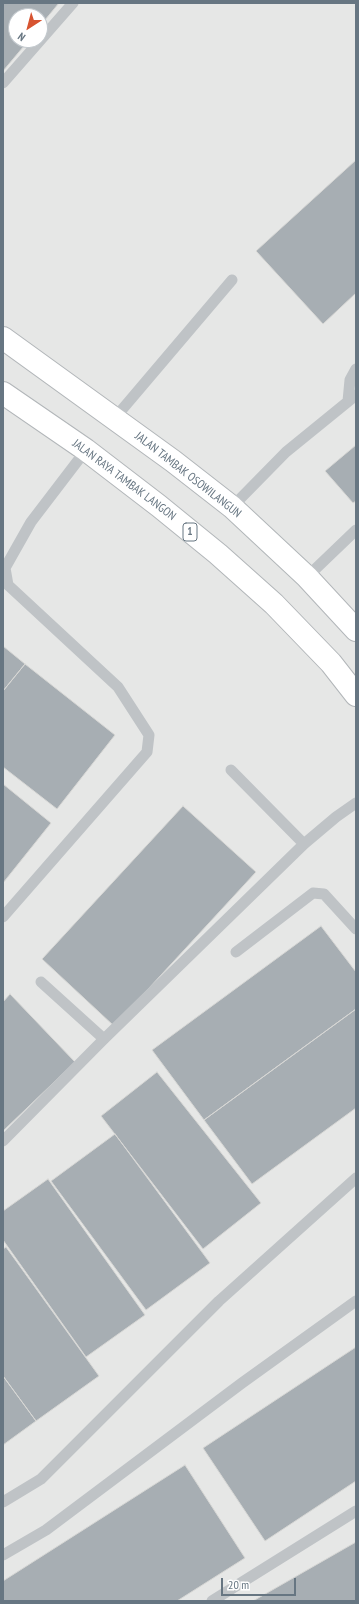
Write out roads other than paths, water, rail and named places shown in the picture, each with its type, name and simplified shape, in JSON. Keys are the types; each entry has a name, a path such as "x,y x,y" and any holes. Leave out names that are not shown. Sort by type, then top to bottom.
{"highway":[{"name":"JALAN TAMBAK OSOWILANGUN","path":"3,338 173,461 232,507 307,577 356,630"},
{"name":"JALAN RAYA TAMBAK LANGON","path":"5,399 86,450 165,511 274,604 331,663 356,695"}],"lane":[{"path":"3,83 73,3"},
{"path":"114,419 232,280"},
{"path":"232,507 286,452 352,398 350,380 356,369"},
{"path":"3,917 146,752 150,735 118,687 8,585 5,568 30,522 86,450"},
{"path":"307,577 356,530"},
{"path":"231,770 304,844"},
{"path":"3,1141 104,1039 304,844 336,816 356,803"},
{"path":"236,952 313,893 324,894 356,929"},
{"path":"41,982 104,1039"},
{"path":"3,1502 41,1479 219,1301 356,1178"},
{"path":"3,1555 46,1530 242,1383 356,1301"},
{"path":"212,1601 356,1511"}]}
